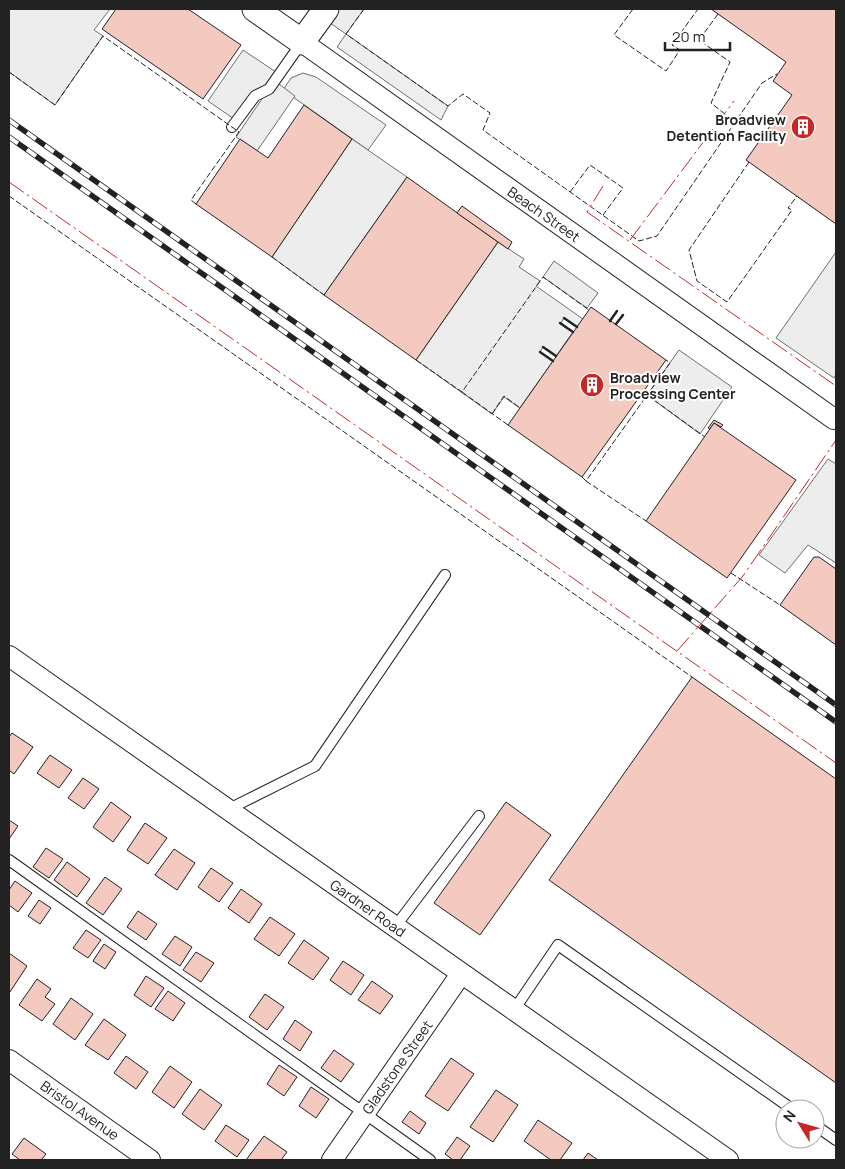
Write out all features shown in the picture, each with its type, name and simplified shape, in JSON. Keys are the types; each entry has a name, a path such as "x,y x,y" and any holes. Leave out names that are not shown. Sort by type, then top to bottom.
{"street":[{"name":"Beach Street","path":"255,9 835,417"},
{"path":"302,42 326,9"},
{"name":"Gardner Road","path":"9,656 728,1160"},
{"name":"Gladstone Street","path":"332,1160 462,974"},
{"name":"Bristol Avenue","path":"9,1060 150,1160"}],"lane":[{"path":"232,127 255,96 269,90 302,42"},
{"path":"228,810 315,766 445,575"},
{"path":"395,927 479,816"},
{"path":"9,860 430,1160"},
{"path":"514,1010 558,945 778,1099"},
{"path":"825,1132 836,1140"}],"shaded area":[{"path":"9,9 110,9 94,30 103,36 55,105 9,72"},
{"path":"326,9 364,9 346,34 320,16"},
{"path":"346,34 448,106 441,120 337,47"},
{"path":"243,50 279,74 275,81 295,96 257,151 236,137 268,90 237,121 208,101"},
{"path":"303,73 316,77 386,125 368,150 283,90 291,78"},
{"path":"352,139 407,177 324,295 272,257"},
{"path":"498,242 524,259 519,267 540,281 536,286 583,319 577,327 564,318 561,323 573,332 556,356 543,347 540,352 553,361 520,408 504,397 492,414 416,360"},
{"path":"836,252 836,374 834,378 776,338"},
{"path":"554,261 598,293 587,308 543,277"},
{"path":"679,350 732,387 700,434 647,395"},
{"path":"828,459 836,464 836,563 808,545 785,573 759,555"}],"building":[{"path":"116,9 188,9 241,45 203,99 102,29"},
{"name":"Broadview Detention Facility","path":"711,9 836,9 836,224 746,160 792,95 773,81 786,62"},
{"path":"304,105 352,139 272,257 196,204 240,139 268,158"},
{"path":"407,177 498,242 416,360 324,295"},
{"path":"462,206 512,242 508,249 457,213"},
{"name":"Broadview Processing Center","path":"591,307 666,360 582,477 508,425"},
{"path":"714,420 723,425 721,427 714,423 710,429 708,428"},
{"path":"714,423 796,480 727,578 646,521"},
{"path":"814,557 819,557 836,569 836,645 780,605"},
{"path":"692,677 836,779 836,1083 549,880"},
{"path":"12,733 33,747 14,774 9,770 9,737"},
{"path":"50,755 72,770 59,788 37,773"},
{"path":"83,778 99,789 84,809 68,798"},
{"path":"111,802 131,817 113,842 93,827"},
{"path":"506,802 551,835 480,935 434,903"},
{"path":"9,820 18,826 9,839"},
{"path":"145,823 167,838 148,864 127,850"},
{"path":"46,848 63,859 49,878 33,867"},
{"path":"174,849 195,863 177,890 155,875"},
{"path":"67,862 90,879 77,897 54,880"},
{"path":"211,868 233,883 219,902 198,887"},
{"path":"105,877 122,889 103,915 86,903"},
{"path":"15,881 32,893 18,912 9,905 9,890"},
{"path":"241,889 262,904 249,923 228,908"},
{"path":"39,900 51,908 40,924 28,916"},
{"path":"138,911 157,924 146,940 127,927"},
{"path":"270,917 295,934 279,956 254,939"},
{"path":"86,930 101,940 88,958 73,948"},
{"path":"175,936 192,947 180,966 162,954"},
{"path":"304,940 329,958 313,980 288,963"},
{"path":"104,944 116,952 105,969 93,961"},
{"path":"196,952 214,963 201,982 183,970"},
{"path":"9,953 27,966 10,992 9,991"},
{"path":"343,961 364,975 351,995 330,980"},
{"path":"146,976 164,988 151,1007 134,995"},
{"path":"37,979 51,989 45,997 55,1004 42,1021 19,1005"},
{"path":"372,981 393,996 380,1014 358,1000"},
{"path":"168,991 185,1003 173,1021 155,1009"},
{"path":"265,994 284,1007 267,1030 249,1017"},
{"path":"71,998 93,1014 75,1040 53,1024"},
{"path":"104,1019 126,1035 108,1060 85,1045"},
{"path":"295,1020 312,1032 300,1051 283,1039"},
{"path":"334,1050 354,1064 341,1082 321,1068"},
{"path":"126,1056 148,1072 136,1089 114,1073"},
{"path":"451,1058 474,1074 448,1111 425,1096"},
{"path":"279,1065 297,1077 284,1096 267,1084"},
{"path":"170,1066 192,1082 174,1108 152,1092"},
{"path":"311,1087 329,1099 316,1118 299,1106"},
{"path":"200,1089 222,1105 204,1130 182,1114"},
{"path":"496,1090 518,1105 493,1142 470,1127"},
{"path":"410,1111 426,1123 419,1134 402,1122"},
{"path":"538,1120 572,1143 560,1160 551,1160 524,1141"},
{"path":"226,1125 249,1140 237,1157 215,1141"},
{"path":"264,1136 287,1152 281,1160 246,1160"},
{"path":"457,1137 470,1146 460,1160 453,1160 445,1154"},
{"path":"24,1138 46,1154 41,1160 20,1160 12,1154"},
{"path":"588,1153 598,1160 583,1160"}],"railway":[{"path":"9,120 836,705"},
{"path":"9,137 836,722"}],"fence":[{"path":"364,9 346,34 448,106 463,94 490,113 483,130 639,241 657,236 762,83 777,74"},
{"path":"633,9 614,35 666,71 680,50 672,45 698,9"},
{"path":"718,14 699,40 730,62 711,103 735,122"},
{"path":"9,72 55,105 103,36 239,132 191,200 196,204"},
{"path":"749,162 689,250 697,281 727,302 792,210 788,208 797,196"},
{"path":"570,192 590,165 623,188 603,215"},
{"path":"9,196 692,677"},
{"path":"272,257 324,295"},
{"path":"508,425 462,392 543,277 589,310"},
{"path":"416,360 462,392"},
{"path":"582,477 586,481 670,363 666,360"},
{"path":"647,395 705,437"},
{"path":"492,414 504,396 520,408"},
{"path":"586,481 646,521"},
{"path":"731,573 780,605"}],"wall":[{"path":"610,321 617,311"},
{"path":"616,324 623,315"},
{"path":"564,318 577,327"},
{"path":"560,323 573,332"},
{"path":"543,347 556,356"},
{"path":"540,352 553,361"}],"power":[{"path":"630,240 734,101"},
{"path":"9,182 836,763"},
{"path":"603,186 587,212 836,386"},
{"path":"677,651 743,576 836,440"}],"place":[{"name":"Broadview Detention Facility","path":"803,127"},
{"name":"Broadview Processing Center","path":"592,385"}]}
